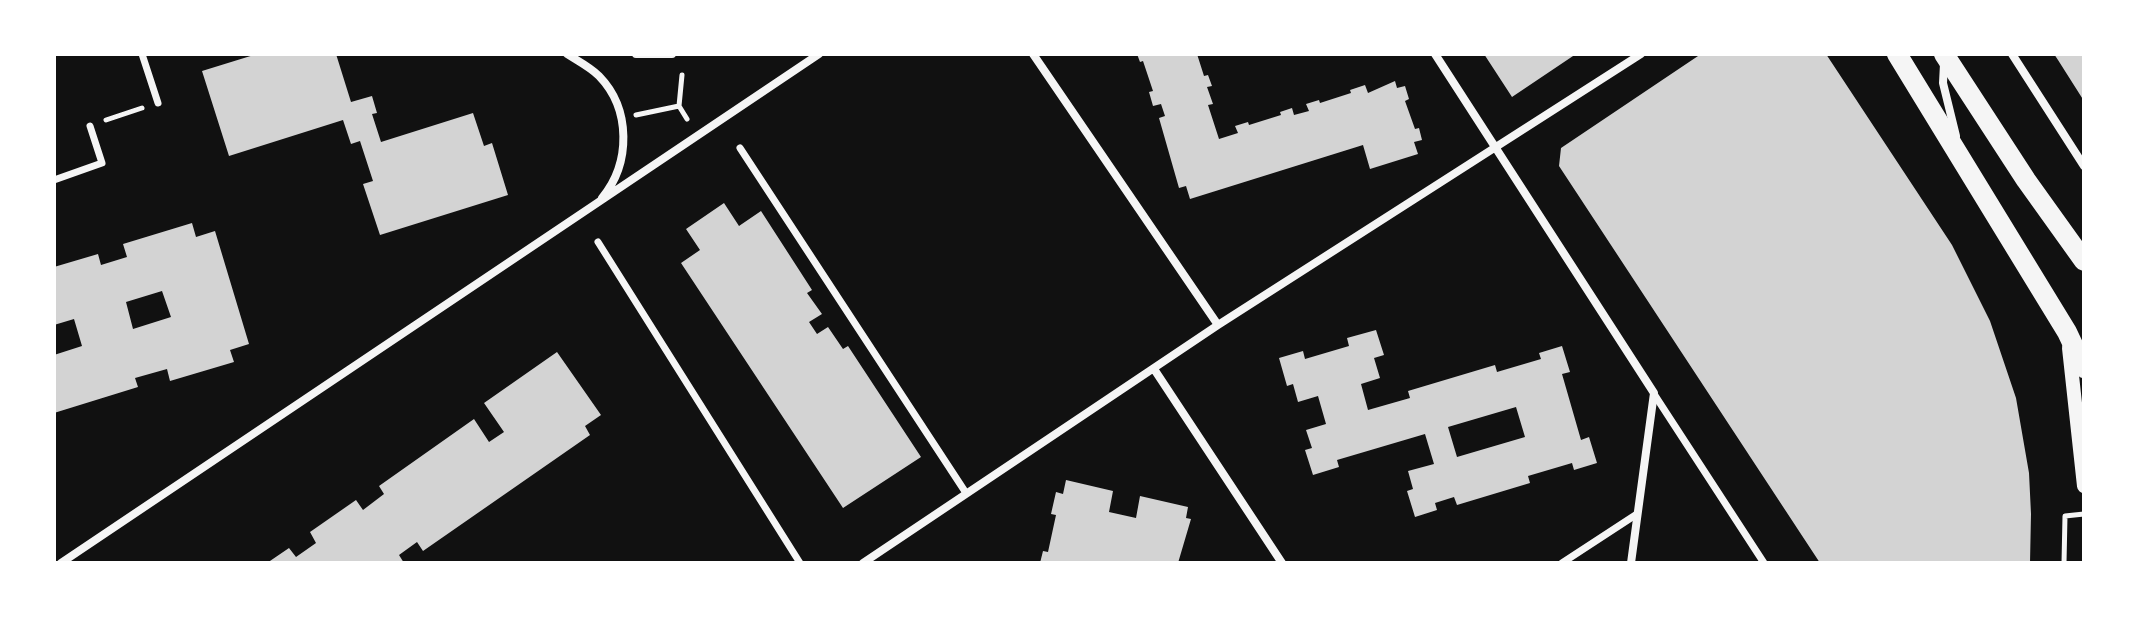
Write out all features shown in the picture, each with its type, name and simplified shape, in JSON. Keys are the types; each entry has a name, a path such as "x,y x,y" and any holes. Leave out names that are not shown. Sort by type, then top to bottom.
{"main road":[{"path":"1897,54 2067,332 2084,368"},
{"path":"1947,55 2033,190 2084,261"}],"street":[{"path":"142,54 158,103"},
{"path":"567,54 599,76 611,91 619,106 623,125 622,158 610,189 596,205"},
{"path":"636,54 672,54"},
{"path":"61,563 819,54"},
{"path":"1033,54 1218,325"},
{"path":"1435,54 1764,563"},
{"path":"863,563 1218,325 1641,54"},
{"path":"2012,54 2084,166"},
{"path":"1947,55 1943,83 1962,161"},
{"path":"54,180 102,163 90,126"},
{"path":"740,148 966,493"},
{"path":"598,242 800,563"},
{"path":"2067,332 2084,486"},
{"path":"1154,369 1282,563"},
{"path":"1631,563 1654,393"},
{"path":"1562,563 1637,514"}],"path":[{"path":"682,75 679,106 687,119"},
{"path":"90,126 158,103"},
{"path":"635,115 679,106"},
{"path":"2064,563 2065,516 2084,514"}],"building":[{"path":"257,54 336,54 351,102 372,96 377,113 372,114 381,142 473,113 484,146 492,143 508,195 380,235 363,184 373,181 360,141 351,144 343,120 229,156 202,71"},
{"path":"1137,54 1197,54 1204,76 1208,75 1212,86 1207,87 1213,104 1208,105 1219,139 1238,133 1235,126 1281,115 1280,112 1292,108 1294,115 1309,111 1306,104 1319,100 1320,103 1365,85 1368,93 1395,81 1397,88 1405,86 1409,99 1405,101 1415,129 1419,128 1422,140 1414,142 1418,154 1370,169 1363,145 1190,199 1186,186 1179,188 1159,118 1165,116 1161,104 1153,106 1149,92 1153,91 1143,61 1140,62"},
{"path":"1484,54 1576,54 1512,97"},
{"path":"1701,54 1826,54 1952,245 1990,321 2016,398 2029,473 2030,563 1820,563 1559,166 1561,148"},
{"path":"2054,54 2084,54 2084,101 2058,60"},
{"path":"724,203 739,226 761,211 812,290 807,293 822,314 809,322 817,334 828,327 843,349 848,346 921,457 843,508 681,263 700,250 686,229"},
{"path":"192,223 196,237 215,231 249,344 230,350 234,362 170,381 167,369 135,378 138,387 54,413 54,355 82,346 74,319 54,325 54,267 98,254 101,265 127,257 123,244","holes":["162,291 171,317 133,329 126,302"]},
{"path":"1376,330 1384,355 1374,358 1380,378 1361,384 1368,410 1410,398 1408,391 1495,365 1497,372 1541,359 1539,353 1562,346 1570,372 1562,374 1581,440 1589,437 1597,463 1574,470 1572,463 1528,476 1530,483 1457,505 1454,497 1435,503 1437,510 1415,517 1407,491 1413,489 1408,471 1434,464 1425,434 1337,460 1339,467 1313,475 1305,450 1312,448 1306,430 1326,424 1318,396 1298,402 1293,384 1287,386 1279,358 1303,351 1305,359 1349,346 1347,338","holes":["1516,407 1525,437 1457,457 1448,427"]},
{"path":"557,352 601,415 585,426 590,435 423,551 417,542 399,555 404,563 267,563 289,548 296,557 316,543 310,532 356,500 363,510 384,494 379,486 474,419 489,442 504,432 484,403"},
{"path":"1066,480 1113,491 1109,512 1136,518 1140,496 1188,507 1186,518 1191,519 1178,563 1040,563 1043,551 1048,552 1056,515 1051,514 1056,492 1063,494"}]}
